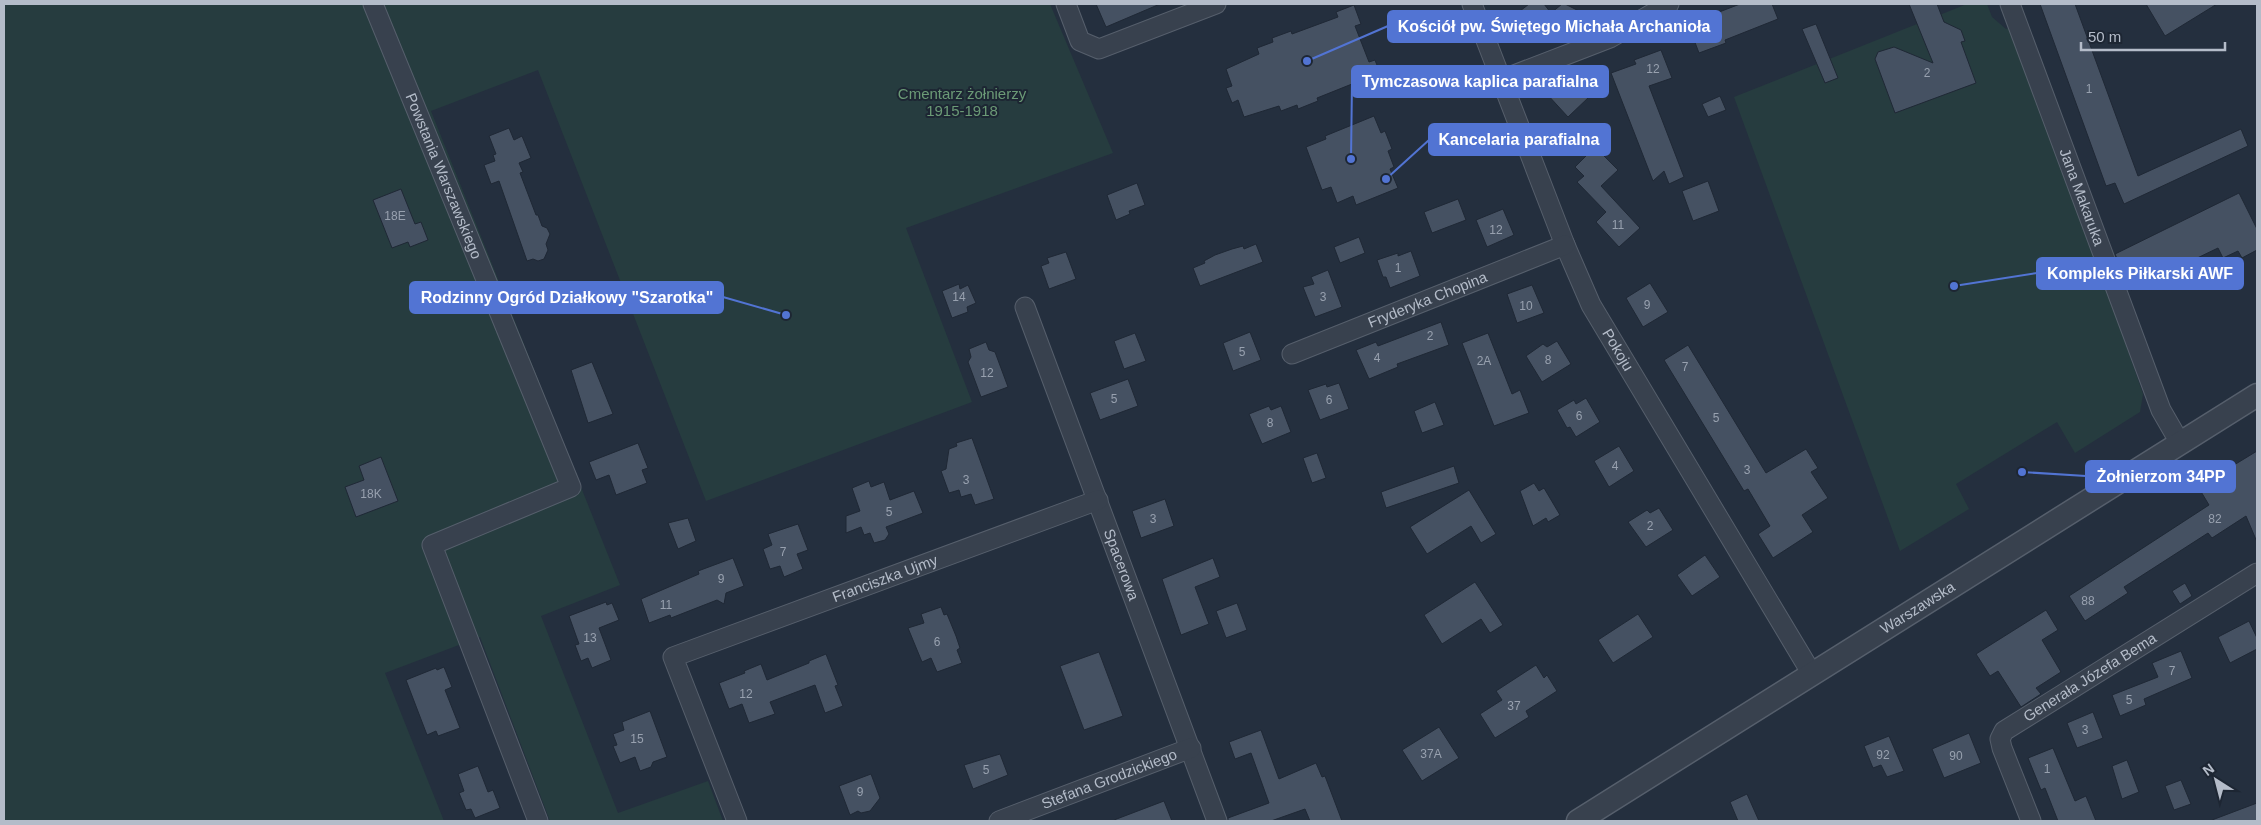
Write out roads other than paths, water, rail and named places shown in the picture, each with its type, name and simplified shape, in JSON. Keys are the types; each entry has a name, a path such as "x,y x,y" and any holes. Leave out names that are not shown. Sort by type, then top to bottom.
{"street":[{"name":"Powstania Warszawskiego","path":"373,4 571,487 432,545 538,821"},
{"path":"1066,4 1080,41 1099,49 1216,4"},
{"name":"Pokoju","path":"1472,4 1565,245 1591,305 1812,674"},
{"path":"1501,80 1610,38 1669,4"},
{"name":"Jana Makaruka","path":"2010,4 2161,410 2180,443"},
{"name":"Fryderyka Chopina","path":"1292,354 1565,245"},
{"name":"Spacerowa","path":"1025,307 1218,821"},
{"name":"Warszawska","path":"1578,821 2257,395"},
{"name":"Franciszka Ujmy","path":"737,821 674,657 1098,500"},
{"name":"Generała Józefa Bema","path":"2031,821 2002,748 2000,739 2004,731 2257,573"},
{"name":"Stefana Grodzickiego","path":"999,821 1191,748"}],"place":[{"name":"Kościół pw. Świętego Michała Archanioła","path":"1307,61"},
{"name":"Tymczasowa kaplica parafialna","path":"1351,159"},
{"name":"Kancelaria parafialna","path":"1386,179"},
{"name":"Kompleks Piłkarski AWF","path":"1954,286"},
{"name":"Rodzinny Ogród Działkowy \"Szarotka\"","path":"786,315"},
{"name":"Żołnierzom 34PP","path":"2022,472"}],"park label":[{"name":"Cmentarz żołnierzy 1915-1918","path":"962,102"}]}
